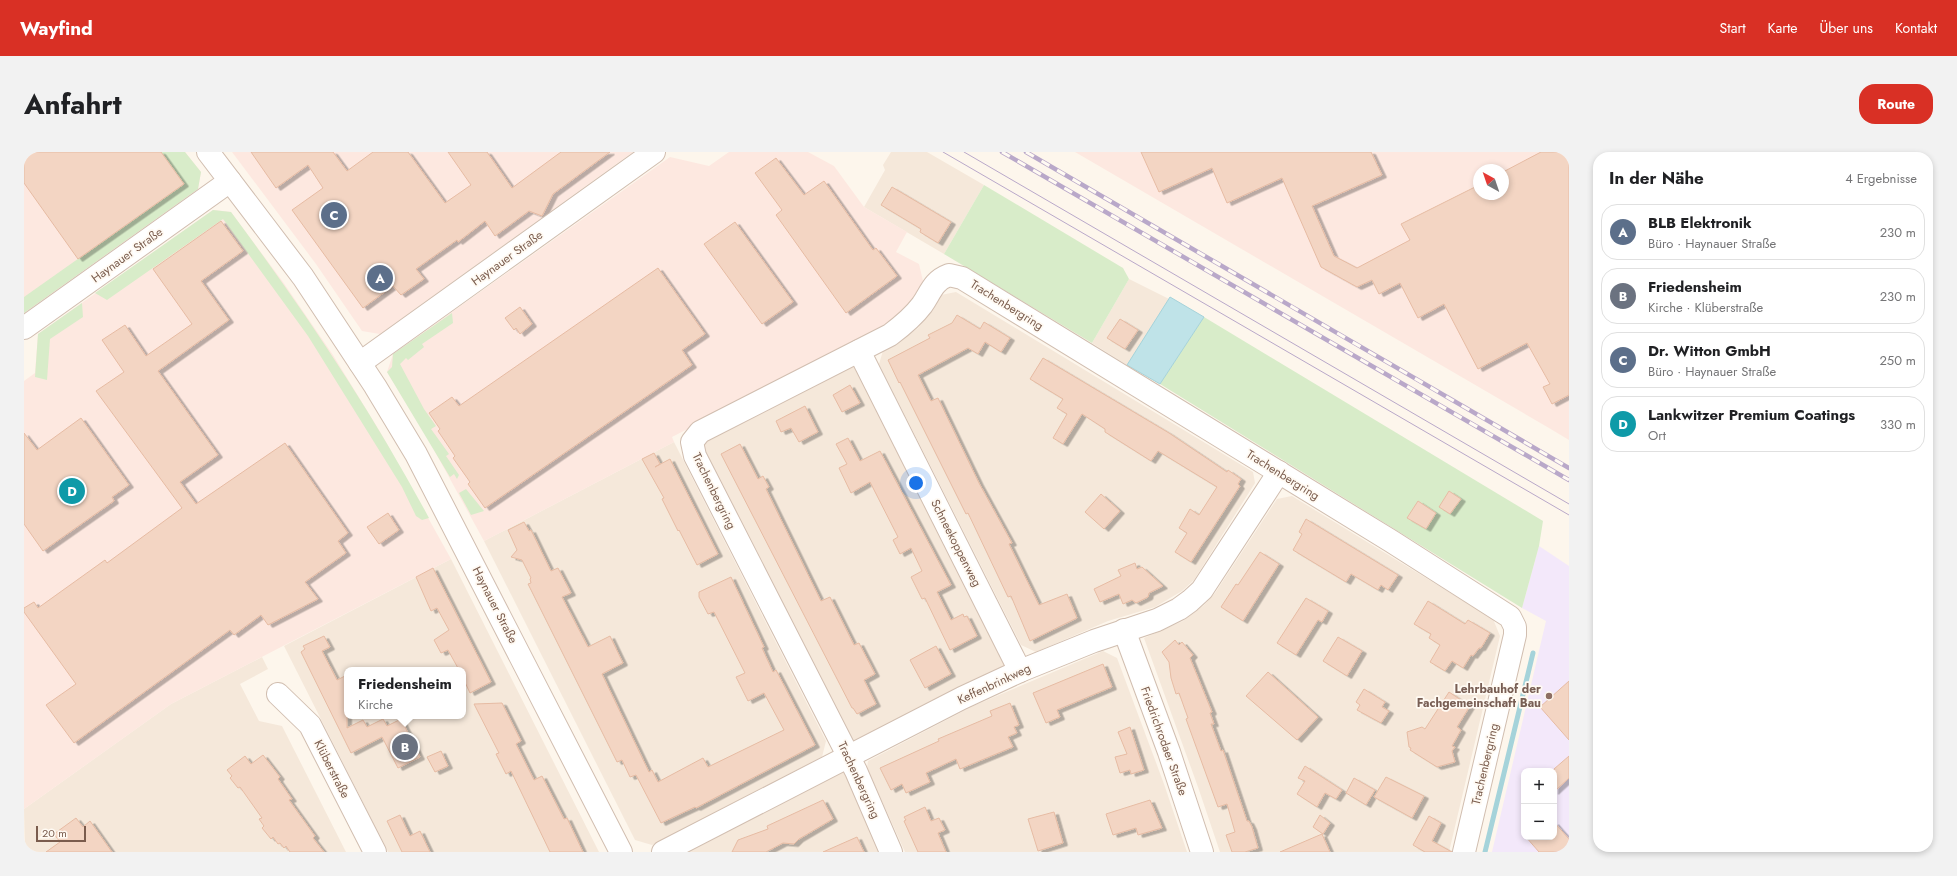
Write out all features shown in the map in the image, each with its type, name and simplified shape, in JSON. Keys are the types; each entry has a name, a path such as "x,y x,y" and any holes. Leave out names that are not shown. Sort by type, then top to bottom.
{"street":[{"name":"Haynauer Straße","path":"208,152 303,277 360,363 416,454 621,852"},
{"name":"Haynauer Straße","path":"360,363 654,152"},
{"name":"Haynauer Straße","path":"24,328 230,181"},
{"name":"Trachenbergring","path":"891,852 848,757 695,456 692,442 700,432 890,335 908,322 922,304 935,283 949,275 955,275 1279,472 1503,611 1513,622 1515,635 1464,852"},
{"name":"Schneekoppenweg","path":"859,351 1020,671"},
{"name":"Keffenbrinkweg","path":"663,852 931,714 1020,671 1124,630 1157,620 1190,602 1202,590 1279,472"},
{"name":"Friedrichrodaer Straße","path":"1124,630 1169,752 1202,852"},
{"name":"Klüberstraße","path":"278,694 310,725 375,852"}],"shaded area":[{"path":"24,152 185,152 201,172 198,189 24,313"},
{"path":"232,152 633,152 380,334 362,331 316,264"},
{"path":"729,152 808,152 834,166 864,207 907,232 896,252 919,264 923,281 914,300 894,322 672,437 674,442 484,541 427,437 387,372 393,354 670,157 709,166"},
{"path":"891,152 927,152 984,185 944,254 864,207 885,170 883,165"},
{"path":"1075,152 1569,152 1569,440"},
{"path":"213,210 231,212 283,282 333,355 382,435 451,559 171,704 24,809 24,381 35,373 38,334"},
{"path":"1129,279 1169,299 1127,365 1092,343"},
{"path":"956,292 1253,472 1255,483 1194,580 1182,591 1155,607 1108,621 1036,652 1021,645 879,364 883,351 918,328 941,295"},
{"path":"845,365 855,366 1005,664 1003,669 863,741 852,742 707,462 702,442"},
{"path":"674,442 826,741 822,757 652,845 635,840 484,541"},
{"path":"1292,496 1493,619 1500,636 1449,852 1220,852 1144,638 1183,621 1204,605 1215,593 1277,499"},
{"name":"Lehrbauhof der Fachgemeinschaft Bau","path":"1539,546 1569,566 1569,852 1492,852 1546,621 1522,608"},
{"path":"451,559 599,852 388,852 284,646"},
{"path":"1103,651 1117,658 1164,784 1187,852 905,852 867,768 868,761 973,706"},
{"path":"262,657 268,669 240,684 259,721 282,726 346,852 25,852 24,809 171,704"},
{"path":"840,771 844,771 884,852 681,852"}],"green space":[{"path":"161,152 185,152 201,172 198,189 24,313 24,297 184,184"},
{"path":"984,185 1123,268 1129,279 1092,343 944,254"},
{"path":"213,210 231,212 285,286 336,361 384,438 429,518 422,520 416,516 402,487 308,336 223,219 107,300 95,293"},
{"path":"82,303 83,317 50,339 47,380 35,377 38,334"},
{"path":"452,313 453,323 422,344 424,347 408,360 406,358 400,364 424,409 436,426 431,429 449,454 446,456 459,475 457,479 454,474 450,477 387,372 392,367 393,354"},
{"path":"1204,317 1543,521 1539,546 1522,608 1160,384"},
{"path":"466,489 484,511 471,515 459,493"}],"water":[{"path":"1170,297 1204,317 1160,384 1127,365"}],"building":[{"path":"24,152 161,152 184,184 78,259 24,183"},
{"path":"251,152 333,152 347,171 373,152 408,152 445,203 471,185 448,152 487,152 512,188 561,152 610,152 553,194 542,216 529,211 495,236 485,221 458,242 457,240 416,269 424,279 401,295 393,286 363,308 292,210 323,188 308,165 276,188"},
{"path":"1141,152 1371,152 1382,175 1312,206 1334,256 1357,268 1410,240 1401,224 1473,188 1473,200 1509,200 1509,169 1541,152 1569,152 1569,395 1552,404 1543,387 1550,384 1527,343 1478,369 1444,304 1418,318 1400,283 1379,294 1372,280 1357,287 1321,267 1282,178 1227,203 1212,168 1159,192"},
{"path":"776,158 804,195 824,181 873,250 876,248 897,276 846,313 776,215 782,210 755,173"},
{"path":"892,187 951,222 938,243 920,232 921,229 881,205"},
{"path":"221,221 243,251 201,281 229,320 158,371 218,455 180,482 196,504 285,443 348,533 338,541 346,553 305,582 318,599 268,625 261,615 234,635 230,630 74,743 46,705 76,684 24,612 24,608 34,602 38,608 105,560 107,563 182,508 96,391 124,372 102,340 125,325 146,356 192,324 153,269"},
{"path":"735,222 793,302 762,324 704,244"},
{"path":"658,268 705,334 682,350 692,365 485,508 468,484 470,482 453,458 455,456 438,431 440,429 429,413 452,397 459,406"},
{"path":"520,307 532,324 520,334 516,328 514,330 505,318"},
{"path":"957,315 980,329 984,322 1010,338 1001,352 985,342 978,354 968,348 918,375 931,401 938,398 979,483 1012,543 1009,544 1039,605 1067,594 1077,618 1030,641 1011,596 1008,597 968,513 966,514 888,360 930,338 928,335 952,323"},
{"path":"1120,319 1138,330 1125,349 1107,338"},
{"path":"1043,358 1169,433 1227,472 1228,470 1241,479 1238,484 1240,486 1191,562 1175,552 1187,533 1179,528 1190,509 1199,515 1217,487 1158,451 1151,461 1105,432 1105,429 1082,414 1063,444 1053,438 1067,414 1057,408 1063,399 1030,379"},
{"path":"850,385 860,403 842,412 833,395"},
{"path":"805,406 818,432 799,442 791,428 781,432 776,421"},
{"path":"81,418 129,485 112,497 114,501 43,551 24,524 24,433 37,450"},
{"path":"848,438 860,461 880,451 951,585 937,592 951,620 963,614 964,617 967,616 977,636 950,650 925,598 922,599 911,577 922,571 911,548 900,554 893,540 898,537 870,482 851,493 839,468 847,464 836,444"},
{"path":"740,444 758,479 763,476 769,487 766,489 821,601 830,597 854,645 859,643 875,674 864,680 876,704 857,714 852,708 721,454"},
{"path":"654,453 660,464 655,467 670,459 718,554 697,565 662,499 664,498 642,459"},
{"path":"1449,491 1461,499 1450,514 1439,507"},
{"path":"1101,494 1120,511 1104,529 1085,512"},
{"path":"1418,501 1436,513 1426,529 1407,518"},
{"path":"388,513 399,530 379,544 367,527"},
{"path":"1306,519 1398,575 1388,590 1381,585 1378,590 1351,574 1346,582 1293,550 1302,534 1299,532"},
{"path":"524,522 529,531 531,530 551,571 558,568 571,593 562,597 588,647 610,636 623,663 602,674 649,772 652,770 658,782 703,758 708,767 784,730 764,693 748,701 736,677 745,673 714,612 708,614 699,597 699,592 731,577 764,647 762,648 773,672 776,670 815,745 696,808 695,807 661,823 636,775 630,777 622,760 617,762 528,584 531,583 531,578 522,560 511,557 517,550 508,530"},
{"path":"1260,552 1279,564 1243,621 1221,607"},
{"path":"1135,563 1137,569 1142,567 1163,586 1149,593 1148,597 1136,603 1132,600 1123,604 1119,594 1100,602 1094,589 1121,576 1118,570"},
{"path":"433,568 491,682 470,693 466,684 466,667 457,667 448,650 441,653 434,640 449,630 437,608 431,611 416,577"},
{"path":"1306,598 1328,611 1322,622 1318,620 1296,655 1277,643"},
{"path":"1428,601 1465,624 1468,620 1490,633 1481,648 1479,648 1473,656 1471,655 1463,668 1452,661 1445,671 1430,662 1440,645 1429,638 1431,634 1414,624"},
{"path":"324,636 330,647 322,651 337,680 344,676 344,719 347,719 347,728 363,720 367,727 383,719 387,726 401,719 420,757 398,768 382,737 351,753 301,652 305,649 303,646"},
{"path":"1338,637 1362,651 1347,676 1323,661"},
{"path":"1175,640 1179,645 1182,642 1193,655 1190,658 1212,712 1210,713 1214,724 1211,724 1221,751 1223,750 1247,821 1249,821 1252,827 1258,848 1245,852 1232,852 1226,835 1235,832 1227,804 1218,807 1186,719 1188,718 1179,693 1176,694 1171,678 1169,662 1162,652"},
{"path":"936,646 951,674 925,688 910,660"},
{"path":"1103,664 1112,687 1057,710 1060,717 1046,723 1033,693"},
{"path":"1268,672 1318,717 1297,740 1246,696"},
{"path":"1569,681 1569,740 1540,707"},
{"path":"1364,689 1385,702 1382,707 1389,711 1381,723 1357,710 1360,705 1356,702"},
{"path":"1449,692 1470,706 1457,727 1461,730 1452,746 1455,747 1452,751 1455,762 1437,767 1410,750 1411,748 1409,747 1407,732 1422,727 1425,729"},
{"path":"502,703 521,741 516,744 534,780 542,776 564,819 567,818 583,852 550,852 511,771 506,774 496,754 499,753 474,704"},
{"path":"1010,703 1019,725 1014,727 1017,733 1008,737 1013,747 960,769 956,759 926,773 930,782 906,793 902,784 891,790 880,768 939,741 938,739 992,716 990,711"},
{"path":"1130,727 1144,770 1131,774 1130,770 1120,773 1115,757 1127,754 1118,732"},
{"path":"441,751 448,766 435,772 427,757"},
{"path":"263,755 280,777 278,779 292,799 289,800 315,836 313,838 324,852 290,852 286,846 284,848 280,843 278,844 273,837 271,839 262,828 264,826 259,819 262,818 240,787 238,788 230,778 232,776 227,770 245,756 251,764"},
{"path":"1569,756 1569,778 1557,789 1557,768 1555,768"},
{"path":"1305,766 1342,790 1336,799 1325,793 1317,807 1297,794 1305,781 1298,778"},
{"path":"1386,777 1424,796 1412,818 1374,797"},
{"path":"1354,778 1375,790 1366,805 1346,793"},
{"path":"823,800 833,819 799,839 794,844 783,843 766,852 732,852 738,840 768,829 767,826"},
{"path":"1150,800 1162,828 1138,835 1136,828 1113,835 1106,814"},
{"path":"925,807 931,821 939,818 945,830 938,833 946,852 918,852 904,821 906,820 904,817"},
{"path":"1054,812 1063,843 1038,851 1028,819"},
{"path":"400,815 410,836 420,831 430,852 402,852 387,821"},
{"path":"1320,815 1330,823 1323,834 1313,827"},
{"path":"1429,816 1441,823 1432,841 1452,852 1425,852 1413,845"},
{"path":"76,818 83,827 90,821 112,852 46,852 60,842 54,834"},
{"path":"1557,825 1569,839 1569,852 1539,852 1529,840 1557,840"},
{"path":"1322,834 1330,852 1280,852"},
{"path":"857,837 864,852 823,852"}],"waterway":[{"path":"1485,852 1533,653"}],"tram line":[{"path":"943,152 1569,515"},
{"path":"964,152 1569,504"}],"railway":[{"path":"1002,152 1569,480"},
{"path":"1026,152 1569,468"}],"place":[{"name":"Dr. Witton GmbH","path":"334,215"},
{"name":"BLB Elektronik","path":"380,278"},
{"name":"Lankwitzer Premium Coatings","path":"72,491"},
{"name":"Lehrbauhof der Fachgemeinschaft Bau","path":"1549,696"},
{"name":"Friedensheim","path":"405,747"}]}
